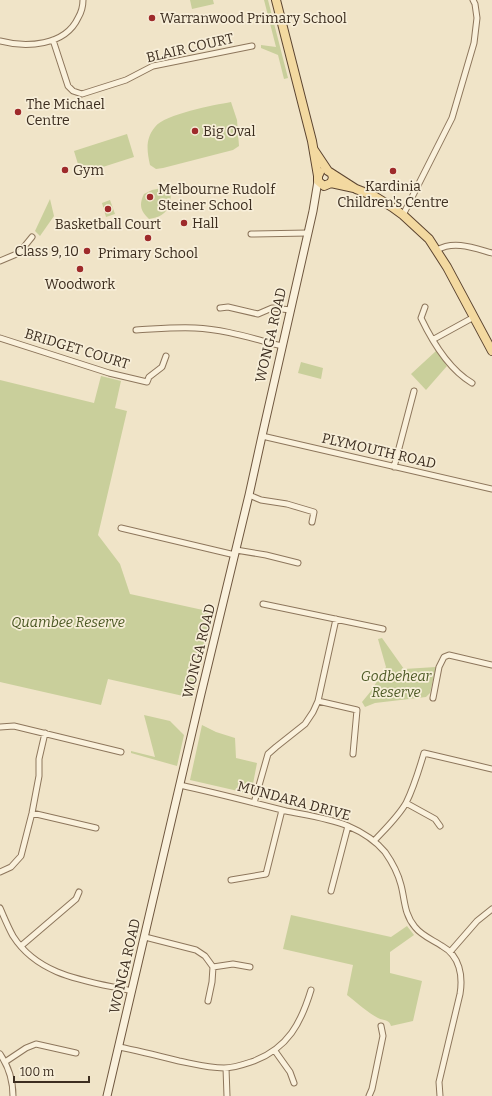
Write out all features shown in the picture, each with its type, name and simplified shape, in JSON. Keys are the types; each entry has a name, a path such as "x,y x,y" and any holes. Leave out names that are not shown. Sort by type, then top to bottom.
{"main road":[{"name":"WONGA ROAD","path":"107,1096 249,495 313,211 323,181 276,0"},
{"name":"WONGA ROAD","path":"314,150 330,172"},
{"path":"323,181 323,171 330,172 356,189"},
{"path":"323,181 333,178 330,172"},
{"path":"323,181 356,189 377,197 403,215 418,228 437,250 492,351"}],"street":[{"path":"0,41 23,45 35,44 53,40 65,35 72,28 80,14 83,0"},
{"path":"403,215 452,118 474,43 477,18 473,0"},
{"name":"BLAIR COURT","path":"53,40 68,86 73,91 82,94 126,80 153,66 252,46"},
{"path":"251,234 308,233"},
{"path":"0,261 19,253 32,237"},
{"path":"437,250 444,246 458,245 492,253"},
{"path":"220,308 228,307 258,314 272,308 290,310"},
{"path":"425,307 421,318 441,352 448,362 464,378 472,383"},
{"path":"434,338 474,317"},
{"path":"136,330 161,328 206,329 282,346"},
{"name":"BRIDGET COURT","path":"0,338 102,371 147,382 149,377 162,367 166,356"},
{"path":"394,467 414,391"},
{"name":"PLYMOUTH ROAD","path":"262,436 492,489"},
{"path":"249,495 261,500 288,504 314,512 312,522"},
{"path":"121,528 235,552 266,555 298,563"},
{"path":"263,604 383,630"},
{"path":"254,803 268,754 305,724 313,712 318,700 336,619"},
{"path":"433,698 444,657 449,655 492,665"},
{"path":"318,700 357,710 353,754"},
{"path":"0,727 14,726 121,752"},
{"path":"0,872 11,867 21,856 32,813 39,776 39,759 45,733"},
{"path":"374,841 406,803 416,779 424,753 492,769"},
{"name":"MUNDARA DRIVE","path":"180,785 348,826 374,841 384,852 394,868 401,886 406,912 415,927 425,936 450,952 459,966 462,983 439,1082 440,1096"},
{"path":"406,803 435,819 440,826"},
{"path":"230,880 266,874 282,810"},
{"path":"32,813 96,828"},
{"path":"331,891 348,826"},
{"path":"21,946 76,899 79,892"},
{"path":"450,952 477,921 492,909"},
{"path":"1,911 13,936 21,946 32,958 46,967 58,973 132,991"},
{"path":"145,937 196,950 205,956 213,967 208,1001"},
{"path":"213,967 233,964 250,967"},
{"path":"119,1047 202,1066 226,1068 244,1065 275,1051 294,1032 307,1005 311,990"},
{"path":"369,1096 372,1089 383,1036 381,1026"},
{"path":"6,1062 26,1048 36,1044 76,1053"},
{"path":"275,1051 290,1072 294,1083"},
{"path":"0,1054 6,1062 13,1084 13,1096"},
{"path":"226,1068 227,1096"}],"green space":[{"path":"190,0 213,0 214,4 192,9"},
{"path":"264,0 268,0 288,78 284,79 278,55 261,48 261,45 276,47"},
{"name":"Big Oval","path":"231,102 237,120 239,146 233,150 163,168 156,169 150,165 148,141 155,127 160,122 179,114"},
{"path":"127,134 134,157 81,174 74,151"},
{"path":"172,186 171,199 168,208 156,218 149,219 141,207 141,201 144,194 152,190"},
{"path":"50,199 54,216 40,236 35,231"},
{"name":"Basketball Court","path":"110,200 115,214 106,217 102,203"},
{"path":"436,351 447,366 426,390 411,374"},
{"path":"301,362 323,368 321,379 298,373"},
{"name":"Quambee Reserve","path":"101,376 121,381 115,408 127,411 98,535 120,564 130,594 212,612 192,698 108,679 101,705 0,682 0,380 94,403"},
{"name":"Godbehear Reserve","path":"382,638 404,669 436,667 430,693 426,697 375,703 365,707 362,702 371,691 386,667 378,639"},
{"path":"144,715 170,721 184,735 177,766 131,753 131,751 155,757"},
{"path":"202,725 216,732 235,738 236,758 257,763 251,794 190,780"},
{"path":"291,915 391,937 407,926 414,935 390,952 390,973 422,981 413,1021 391,1026 388,1021 374,1016 347,995 353,965 283,949"}],"place":[{"name":"Warranwood Primary School","path":"152,18"},
{"name":"The Michael Centre","path":"18,112"},
{"name":"Big Oval","path":"195,131"},
{"name":"Gym","path":"65,170"},
{"name":"Kardinia Children's Centre","path":"393,171"},
{"name":"Melbourne Rudolf Steiner School","path":"150,197"},
{"name":"Basketball Court","path":"108,209"},
{"name":"Hall","path":"184,223"},
{"name":"Primary School","path":"148,238"},
{"name":"Class 9, 10","path":"87,251"},
{"name":"Woodwork","path":"80,269"}]}
